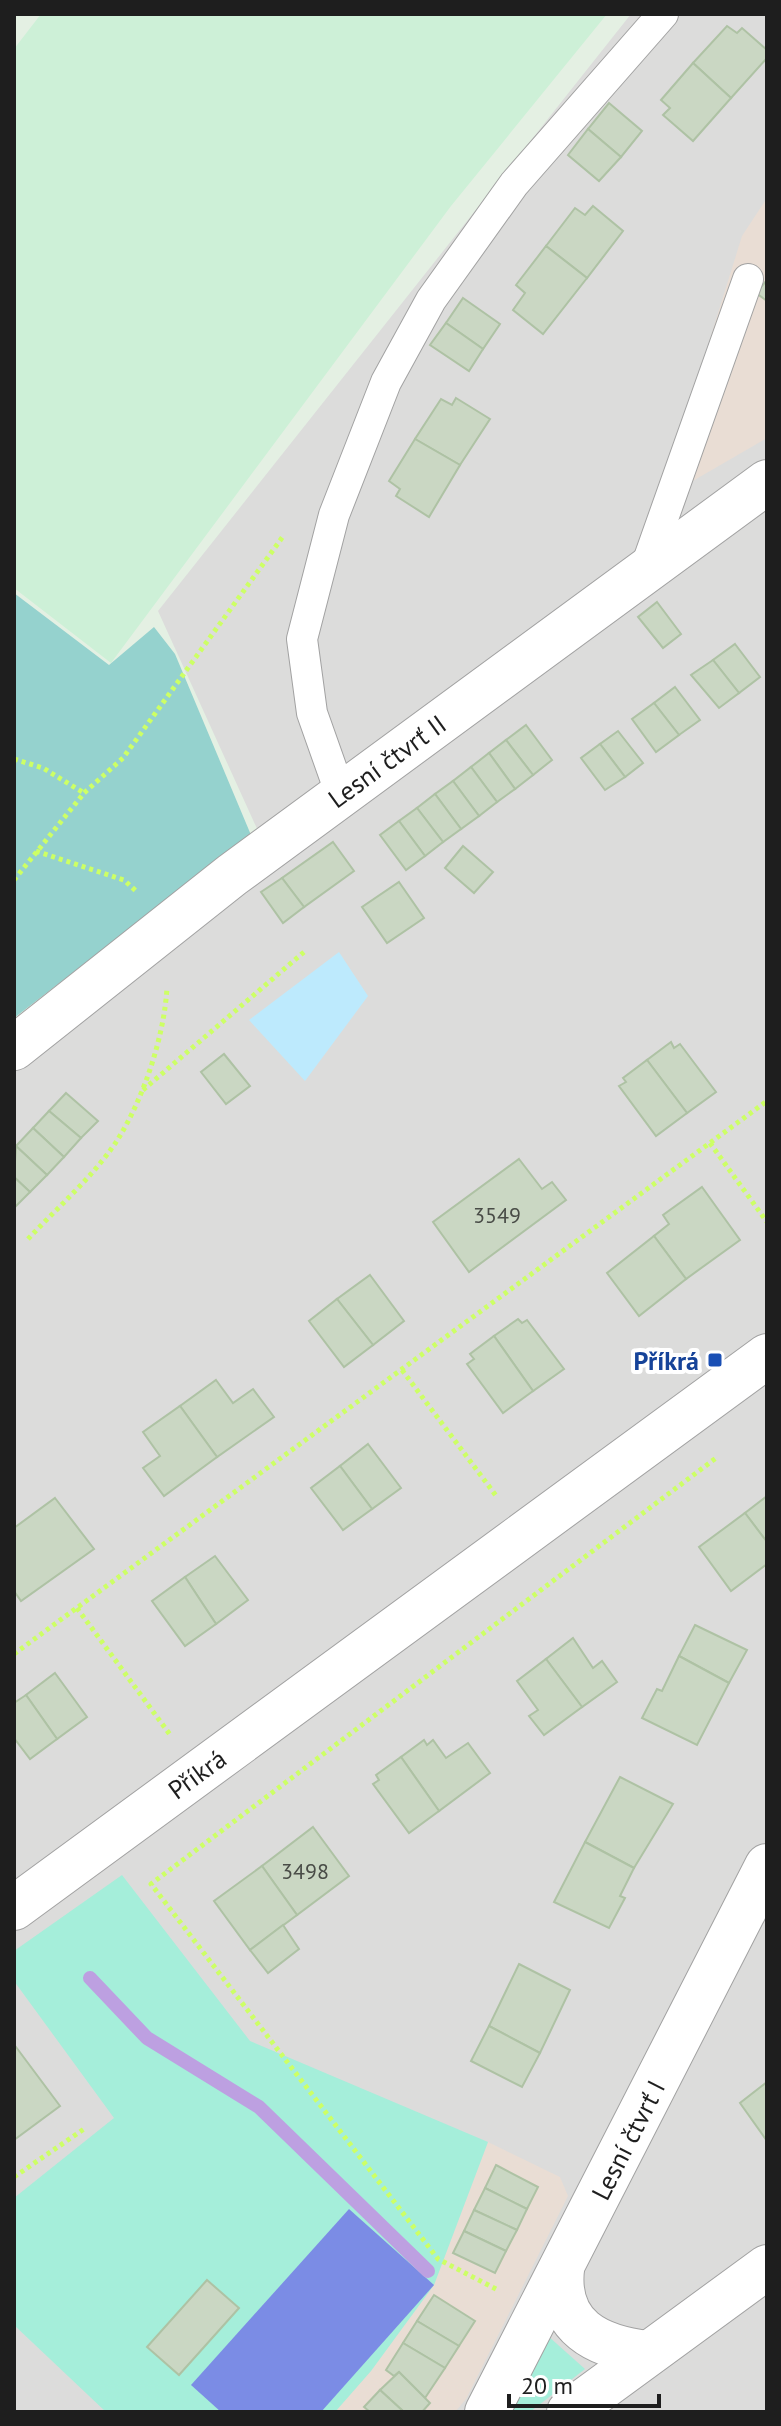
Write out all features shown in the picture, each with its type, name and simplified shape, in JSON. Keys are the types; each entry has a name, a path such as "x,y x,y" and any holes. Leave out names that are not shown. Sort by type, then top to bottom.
{"street":[{"name":"Lesní čtvrť II","path":"14,1048 170,924 341,795 767,482"},
{"name":"Příkrá","path":"14,1908 767,1356"},
{"name":"Lesní čtvrť I","path":"487,2412 767,1866"},
{"path":"569,2412 767,2267"},
{"path":"562,2269 560,2288 565,2309 573,2321 603,2342 623,2350 648,2353"}],"lane":[{"path":"341,795 312,713 302,639 334,515 386,382 431,300 514,184 663,14"},
{"path":"644,572 748,279"}],"path":[{"path":"14,880 84,793 123,758 290,527"},
{"path":"14,759 43,768 84,793"},
{"path":"28,1239 117,1140 142,1090 166,1007 170,924 124,880 36,851"},
{"path":"142,1090 304,952"},
{"path":"14,1654 767,1101"},
{"path":"710,1143 767,1222"},
{"path":"402,1370 499,1500"},
{"path":"540,2311 438,2259 151,1884 717,1457"},
{"path":"77,1608 177,1744"},
{"path":"14,2177 84,2129"}],"shaded area":[{"path":"631,14 767,14 767,2412 14,2412 14,1065 269,855 158,611"},
{"path":"767,198 767,438 660,500 742,236"},
{"path":"14,593 109,665 154,627 175,654 251,835 14,1018"},
{"path":"339,952 368,996 305,1081 249,1020"},
{"path":"122,1875 250,2041 488,2142 434,2285 371,2371 335,2412 106,2412 14,2325 14,2198 114,2118 14,1981 14,1951"},
{"path":"488,2142 560,2177 568,2196 466,2399 455,2412 335,2412 371,2371 434,2285"},
{"path":"349,2209 434,2285 321,2412 221,2412 191,2385"},
{"path":"548,2336 585,2369 530,2412 509,2412"}],"green space":[{"path":"41,14 607,14 451,206 111,663 14,588 14,49"}],"building":[{"path":"727,26 737,33 742,28 767,50 767,58 731,98 693,63"},
{"path":"693,63 731,98 693,141 663,115 670,108 661,100"},
{"path":"609,103 642,131 621,157 588,129"},
{"path":"588,129 621,157 599,181 568,155"},
{"path":"593,206 623,231 587,278 546,246 575,208 585,215"},
{"path":"546,246 587,278 543,334 513,310 525,293 516,285"},
{"path":"767,280 767,301 756,293"},
{"path":"463,298 500,324 483,349 446,323"},
{"path":"446,323 483,349 469,371 430,345"},
{"path":"456,398 490,419 460,465 415,439 441,399 452,405"},
{"path":"415,439 460,465 429,517 396,496 400,489 389,481"},
{"path":"657,602 681,634 663,648 638,617"},
{"path":"735,644 760,677 739,693 713,660"},
{"path":"713,660 739,693 719,708 691,675"},
{"path":"675,687 700,720 679,735 654,703"},
{"path":"654,703 679,735 656,752 632,719"},
{"path":"526,725 552,760 533,775 506,740"},
{"path":"618,731 643,763 625,777 600,744"},
{"path":"506,740 533,775 515,789 489,753"},
{"path":"600,744 625,777 605,790 581,758"},
{"path":"489,753 515,789 497,802 471,767"},
{"path":"471,767 497,802 479,816 453,781"},
{"path":"453,781 479,816 461,829 435,794"},
{"path":"435,794 461,829 443,842 417,808"},
{"path":"417,808 443,842 425,856 399,821"},
{"path":"399,821 425,856 406,870 380,835"},
{"path":"333,842 354,871 304,907 282,878"},
{"path":"463,846 493,872 474,893 445,868"},
{"path":"282,878 304,907 283,923 261,892"},
{"path":"399,882 424,918 387,943 362,907"},
{"path":"671,1042 674,1048 680,1044 716,1092 687,1113 647,1060"},
{"path":"224,1054 250,1086 226,1104 201,1072"},
{"path":"647,1060 687,1113 656,1136 619,1086 626,1082 623,1078"},
{"path":"66,1093 98,1121 81,1138 49,1111"},
{"path":"49,1111 81,1138 64,1157 33,1128"},
{"path":"33,1128 64,1157 47,1175 16,1146"},
{"path":"16,1146 47,1175 30,1192 14,1177"},
{"path":"519,1159 542,1189 552,1182 566,1200 469,1272 433,1222"},
{"path":"14,1177 30,1192 14,1208"},
{"path":"702,1187 740,1240 686,1279 654,1236 669,1224 663,1215"},
{"path":"654,1236 686,1279 639,1316 607,1273"},
{"path":"370,1275 404,1321 373,1345 337,1299"},
{"path":"337,1299 373,1345 344,1367 309,1321"},
{"path":"518,1319 522,1323 527,1320 564,1369 533,1391 494,1336"},
{"path":"494,1336 533,1391 503,1413 467,1364 474,1359 470,1354"},
{"path":"216,1380 233,1403 253,1389 274,1417 217,1457 180,1406"},
{"path":"180,1406 217,1457 164,1496 143,1468 160,1456 143,1432"},
{"path":"368,1444 401,1488 372,1509 340,1466"},
{"path":"340,1466 372,1509 343,1530 311,1488"},
{"path":"767,1496 767,1542 745,1513"},
{"path":"55,1498 94,1549 21,1601 14,1591 14,1528"},
{"path":"745,1513 767,1542 767,1564 731,1591 699,1547"},
{"path":"215,1556 248,1600 216,1624 185,1577"},
{"path":"185,1577 216,1624 185,1646 152,1601"},
{"path":"695,1625 747,1650 729,1683 679,1656"},
{"path":"573,1638 593,1668 602,1661 617,1682 582,1707 546,1659"},
{"path":"679,1656 729,1683 697,1745 642,1718 657,1689 662,1691"},
{"path":"546,1659 582,1707 544,1735 529,1716 538,1710 517,1681"},
{"path":"55,1673 87,1717 57,1739 26,1695"},
{"path":"26,1695 57,1739 30,1759 14,1738 14,1703"},
{"path":"424,1740 427,1745 433,1740 446,1758 468,1743 490,1773 439,1811 401,1757"},
{"path":"401,1757 439,1811 409,1833 373,1784 379,1780 376,1775"},
{"path":"620,1777 673,1804 634,1868 585,1842"},
{"path":"313,1827 349,1876 297,1915 262,1866"},
{"path":"585,1842 634,1868 620,1896 625,1898 609,1928 554,1902"},
{"path":"262,1866 297,1915 250,1950 214,1901"},
{"path":"283,1925 299,1949 268,1973 250,1950"},
{"path":"519,1964 570,1990 540,2053 489,2026"},
{"path":"489,2026 540,2053 522,2087 471,2061"},
{"path":"14,2048 60,2106 14,2140"},
{"path":"767,2082 767,2141 740,2103"},
{"path":"496,2165 538,2187 527,2209 485,2188"},
{"path":"485,2188 527,2209 517,2230 474,2210"},
{"path":"474,2210 517,2230 506,2251 464,2231"},
{"path":"464,2231 506,2251 495,2273 453,2253"},
{"path":"207,2280 239,2308 179,2375 147,2347"},
{"path":"434,2295 475,2321 459,2346 417,2321"},
{"path":"417,2321 459,2346 445,2368 403,2343"},
{"path":"403,2343 445,2368 425,2398 399,2372 394,2376 386,2370"},
{"path":"399,2372 430,2403 422,2412 404,2412 380,2390"},
{"path":"380,2390 404,2412 370,2412 364,2407"}],"waterway":[{"path":"90,1978 147,2038 259,2107 428,2271"}],"place":[{"name":"Příkrá","path":"715,1360"}]}
